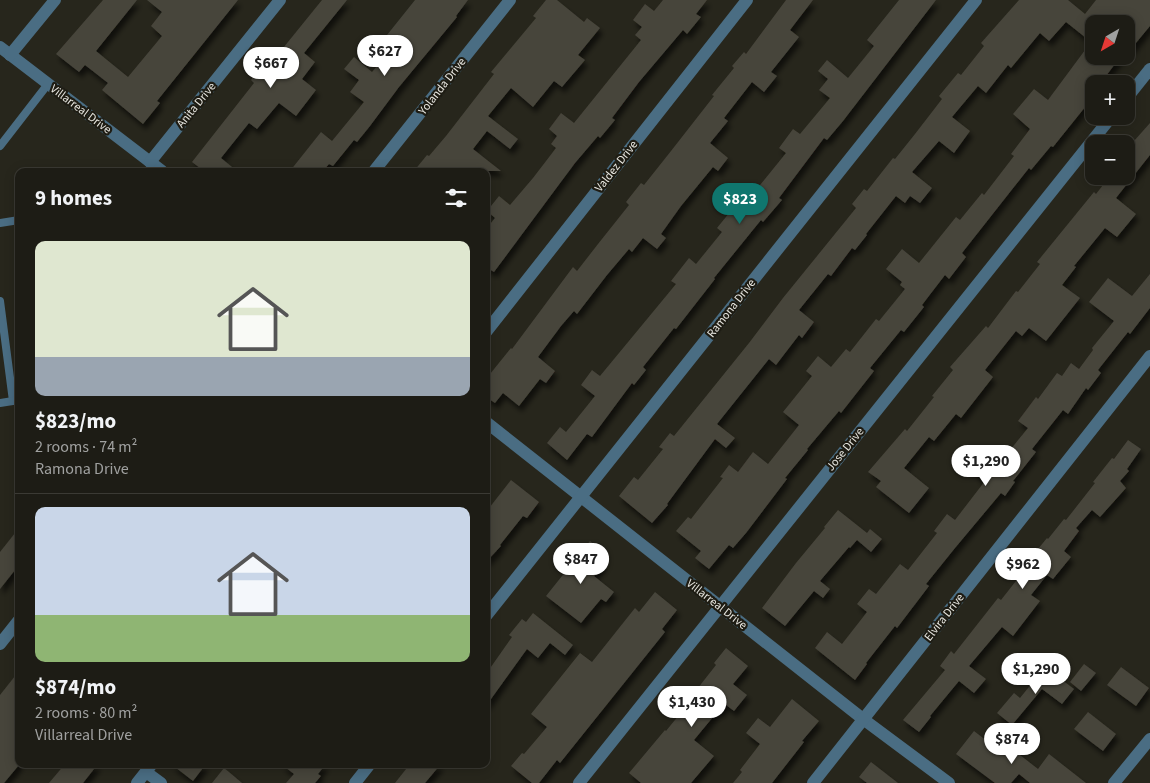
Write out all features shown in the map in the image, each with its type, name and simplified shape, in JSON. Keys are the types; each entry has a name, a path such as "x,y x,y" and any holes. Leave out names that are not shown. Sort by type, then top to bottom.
{"street":[{"path":"3,50 55,0"},
{"name":"Anita Drive","path":"150,162 280,0"},
{"name":"Yolanda Drive","path":"376,168 510,0"},
{"name":"Valdez Drive","path":"490,327 746,0"},
{"name":"Ramona Drive","path":"490,611 976,0"},
{"name":"Villarreal Drive","path":"3,50 158,168"},
{"path":"1135,88 1150,70"},
{"name":"Jose Drive","path":"579,783 1105,125"},
{"name":"Elvira Drive","path":"812,783 1150,356"},
{"name":"Villarreal Drive","path":"490,425 863,719 950,783"},
{"path":"0,644 15,625"},
{"path":"1114,783 1150,739"},
{"path":"137,783 149,768 161,783"},
{"path":"355,783 367,768"}],"lane":[{"path":"0,146 48,84"},
{"path":"0,223 15,221"},
{"path":"0,301 15,394"},
{"path":"0,403 15,400"}],"building":[{"path":"103,0 137,0 96,51 128,77 162,36 151,26 162,12 147,0 238,0 157,101 160,103 143,124 102,90 108,83 85,65 79,72 56,54"},
{"path":"322,0 347,0 304,53 315,62 302,79 316,90 296,116 279,103 257,129 249,123 221,158 233,168 200,168 192,162 254,83 251,80 271,54 275,58"},
{"path":"415,0 468,0 457,17 399,87 357,142 354,140 333,166 329,164 326,168 292,168 321,132 332,141 364,102 350,92 359,80 344,69 354,57 372,72 397,42 387,35"},
{"path":"546,0 557,0 584,22 587,18 600,28 578,55 585,60 562,87 554,81 533,107 511,88 488,116 518,139 510,149 487,131 473,149 501,171 490,171 490,168 416,168 446,136 494,74 491,72 536,18 533,16"},
{"path":"663,0 707,0 696,14 701,17 687,34 683,30 639,82 612,118 615,120 600,138 598,136 575,163 494,272 490,270 490,224 495,218 490,214 490,207 499,196 510,205 533,178 556,148 551,144 557,136 549,129 561,113 574,123 641,40 635,35 642,27 633,20 645,4 654,11"},
{"path":"786,0 813,0 790,30 799,37 771,72 777,76 764,92 752,82 724,118 728,121 710,143 728,158 718,171 713,167 681,206 661,234 666,238 657,249 643,238 632,252 629,249 577,314 574,311 561,326 538,357 555,371 546,383 540,379 519,406 503,393 495,403 490,400 490,374 512,349 573,267 577,271 629,205 626,202 641,183 644,185 714,96 712,95 734,68 732,66 744,52 746,54"},
{"path":"899,0 936,0 843,121 827,140 824,138 779,198 782,200 763,222 761,220 676,329 674,328 643,367 646,370 634,385 632,383 592,437 587,434 567,460 547,443 560,427 566,432 595,396 581,385 592,370 600,376 676,284 671,281 689,258 696,264 722,232 717,228 734,207 739,211 786,153 779,148 793,129 800,134 830,98 819,90 828,79 818,71 827,60 848,78 874,46 867,40"},
{"path":"1019,0 1068,0 1085,14 1096,0 1150,0 1150,26 1135,44 1135,15 1085,15 1085,37 1066,22 1049,41 1040,33 1011,68 1008,65 986,93 978,86 952,117 970,131 954,153 939,141 912,172 932,188 920,203 910,196 905,203 896,196 855,250 852,248 831,276 828,274 799,310 814,322 802,338 799,335 776,365 769,359 717,424 735,438 726,448 715,439 668,505 652,523 619,496 634,477 638,480 663,449 659,447 670,433 674,436 749,343 856,208 852,204 864,189 867,191 893,158 895,159 942,99 939,96 958,73 961,75 984,46 981,43"},
{"path":"1085,50 1085,65 1114,65 1107,75 1085,75 1085,107 1053,147 1051,146 1031,170 1029,168 962,253 966,257 949,279 945,275 922,305 924,307 904,332 901,330 870,368 874,371 841,413 839,411 807,449 746,533 733,548 729,545 709,569 695,558 701,551 676,531 688,517 691,519 723,478 720,477 729,465 738,472 753,452 768,464 799,425 783,412 812,376 806,371 818,356 831,367 846,349 850,352 876,319 879,321 905,289 900,285 902,282 886,269 902,249 919,263 956,217 960,220 982,193 984,195 1014,156 1011,154 1030,129 1013,114 1034,89 1048,100"},
{"path":"1150,123 1150,155 1135,174 1135,140"},
{"path":"1103,185 1126,185 1116,198 1136,214 1117,237 1105,228 1074,266 1076,267 1062,285 1080,298 1046,341 1029,328 1022,336 1016,331 985,370 993,377 961,418 956,414 934,441 929,437 904,468 929,488 909,513 876,487 881,481 868,472 905,429 907,431 953,370 950,367 986,326 988,328 1016,291 1018,292 1040,264 1037,262 1094,192 1096,194"},
{"path":"1150,274 1150,308 1098,370 1101,373 1088,390 1086,388 1068,414 1063,410 1032,449 1036,452 1013,481 1015,482 1005,496 1001,493 955,548 926,584 929,586 897,628 895,626 855,680 815,648 827,632 842,644 867,612 857,604 869,589 876,594 900,564 908,570 937,533 934,531 947,514 955,520 985,481 972,470 983,457 996,467 1028,428 1018,421 1036,397 1038,399 1057,373 1062,376 1071,363 1079,369 1093,350 1092,348 1114,321 1089,302 1108,278 1132,296"},
{"path":"1128,440 1141,449 1127,469 1129,471 1120,481 1126,488 1100,517 1092,510 1076,528 1079,531 1064,551 1071,557 1053,579 1047,575 1031,595 1040,601 1013,636 1002,627 969,666 986,679 974,693 959,681 919,732 903,720 945,670 940,666 951,651 954,654 998,598 1001,600 1031,562 1029,560 1064,519 1066,520 1095,483 1093,482"},
{"path":"511,480 539,502 527,518 523,516 490,558 490,507"},
{"path":"838,510 867,533 870,529 882,539 871,552 857,540 849,547 820,581 830,589 823,598 814,591 785,626 762,608"},
{"path":"15,533 15,570 0,589 0,552"},
{"path":"590,541 602,551 595,558 603,565 594,576 614,592 606,602 601,599 581,623 546,596"},
{"path":"655,592 677,610 662,629 665,632 560,763 557,760 539,783 532,783 511,766 547,727 531,714 580,653 592,662 635,608 639,612"},
{"path":"533,613 573,645 565,655 550,643 538,658 527,649 490,700 490,668 512,637 509,635 522,619 526,622"},
{"path":"726,648 748,666 733,684 747,695 734,711 726,705 720,713 718,711 694,740 714,756 691,783 641,783 629,773 696,694 694,693 716,665 714,663"},
{"path":"1084,664 1096,673 1081,691 1070,682"},
{"path":"1045,667 1074,689 1062,704 1042,689 1012,725 997,713 1014,693 1020,698"},
{"path":"1121,667 1149,688 1136,706 1107,685"},
{"path":"15,676 16,768 4,783 0,783 0,695"},
{"path":"792,699 819,721 772,783 733,783 742,772 740,770 760,744 746,733 758,718 770,727"},
{"path":"1088,712 1116,734 1103,751 1074,729"},
{"path":"974,731 1005,755 1011,748 1038,769 1049,754 1086,783 1030,783 1019,774 1011,783 995,783 956,754"},
{"path":"871,762 898,783 867,783 859,777"},
{"path":"62,768 95,768 83,783 49,783"},
{"path":"176,768 203,768 193,781"},
{"path":"224,768 229,772 242,783 212,783"},
{"path":"286,768 323,768 318,774 321,776 315,783 286,783 294,774"},
{"path":"407,768 438,768 425,783 395,783"}]}
